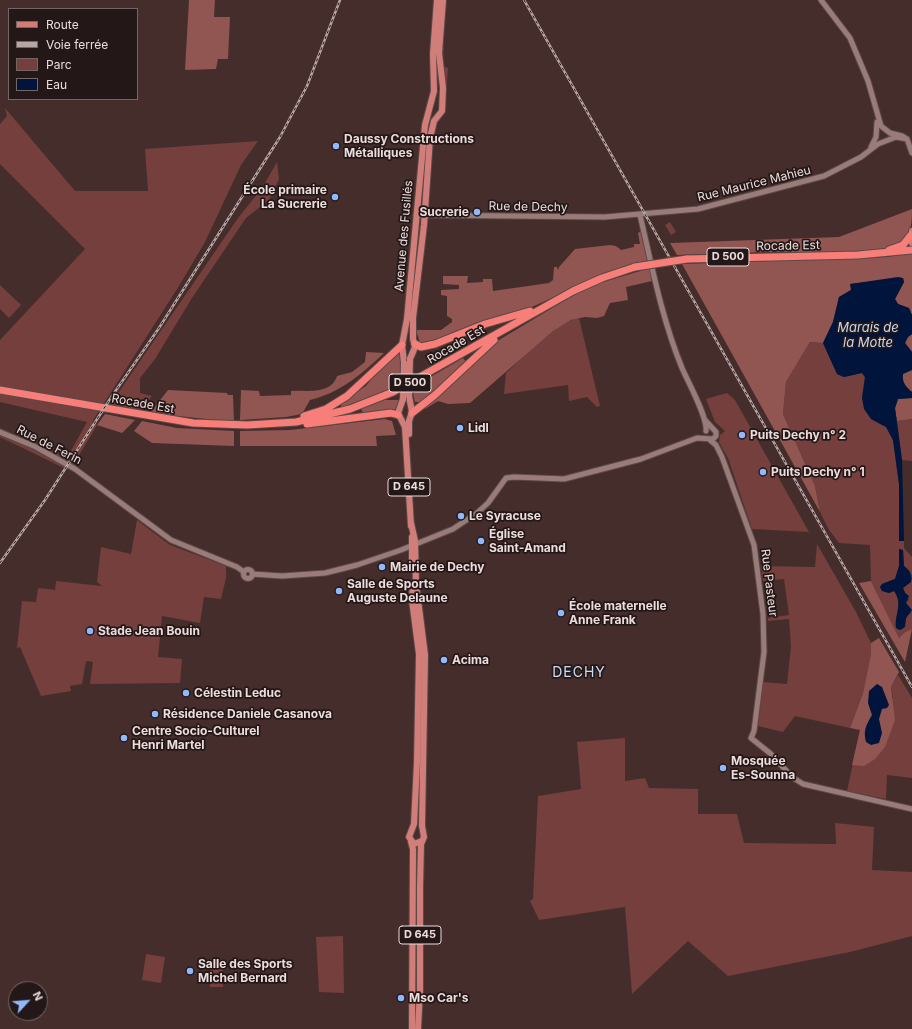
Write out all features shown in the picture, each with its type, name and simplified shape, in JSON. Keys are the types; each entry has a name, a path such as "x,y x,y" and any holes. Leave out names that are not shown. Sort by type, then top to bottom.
{"highway":[{"name":"D 500","path":"872,255 903,245 912,233"},
{"name":"D 500","path":"872,255 912,250"},
{"name":"Rocade Est","path":"0,390 186,422 219,425 267,424 317,418 350,409 378,399 414,382 558,299 591,283 635,267 687,259 872,255"},
{"path":"414,343 420,347 435,344 485,324 518,316 558,299"},
{"path":"412,415 480,352 521,320"},
{"path":"267,424 309,415 337,403 357,388 403,343"},
{"path":"267,424 290,426 392,413 400,416"}],"main road":[{"name":"Avenue des Fusillés","path":"406,398 403,343 407,323 425,125 434,87 433,51 437,0"},
{"path":"442,107 436,103 429,108 431,116 438,116 442,112 443,88 439,53 443,0"},
{"name":"Avenue des Fusillés","path":"406,398 410,359 414,343 414,311 430,138 434,123 438,116"},
{"path":"912,233 912,243"},
{"path":"403,343 408,339 414,343"},
{"name":"D 645","path":"406,398 412,415 407,446"},
{"name":"D 645","path":"406,398 398,409 405,426 413,543"},
{"path":"400,416 406,419 412,415"},
{"path":"413,543 414,584 425,649 414,826 409,836 411,842 417,844 422,841 424,837 422,832 421,717"},
{"path":"412,831 417,829 422,832"},
{"name":"D 645","path":"418,1029 420,991 419,905 422,841"},
{"name":"D 645","path":"411,842 414,848 412,1029"}],"street":[{"path":"821,0 850,38 868,81 881,126 889,136 884,142"},
{"path":"877,114 876,135 878,142 884,142 896,137 907,139"},
{"path":"876,135 880,130 907,139 912,153"},
{"name":"Rue Maurice Mahieu","path":"867,152 876,135"},
{"name":"Rue Maurice Mahieu","path":"640,215 705,208 828,175 876,145 884,142"},
{"name":"Rue de Dechy","path":"416,215 589,217 640,215"},
{"path":"413,543 458,525 485,507 506,478 562,479 641,460 697,438 715,438 717,434 705,420 681,365 661,306 640,215"},
{"path":"705,420 708,439"},
{"path":"706,431 711,428"},
{"name":"Rue de Ferin","path":"0,432 53,456 87,477 170,540 237,567 244,572 249,570 252,574 282,576 325,574 357,565 413,543"},
{"name":"Rue Pasteur","path":"708,439 719,449 754,545 763,614 764,652 754,731 751,738 771,754 792,777 804,784 912,809"}],"green space":[{"path":"441,45 444,48 442,66 441,60"},
{"path":"442,66 448,68 446,95 445,82"},
{"path":"5,108 75,191 148,191 145,149 258,141 241,165 205,242 179,286 92,422 97,425 73,465 68,461 64,468 0,437 0,428 67,458 87,422 0,402 0,340 85,249 0,164 0,124 7,116"},
{"path":"277,162 279,179 269,200 246,218 192,298 155,359 140,378 140,393 152,396 142,410 110,405 238,218 262,188"},
{"path":"670,222 676,232 671,235 665,225"},
{"path":"0,285 21,305 9,318 0,309"},
{"path":"579,318 600,406 597,407 587,397 569,401 568,385 504,394 506,373 550,333 569,321"},
{"path":"810,342 823,343 837,374 844,377 862,373 865,377 862,398 871,419 886,427 893,440 899,484 899,541 904,541 904,548 912,557 912,576 910,571 904,566 903,550 899,549 899,566 895,579 882,584 880,587 882,591 889,593 894,591 897,596 898,606 896,620 898,630 903,629 907,616 911,613 906,602 909,600 903,588 912,580 912,629 905,632 899,638 871,581 870,545 839,543 829,530 820,512 815,486 783,414 786,382"},
{"path":"727,393 735,400 809,532 752,529 728,458 719,442 720,435 725,431 715,422 706,399"},
{"path":"912,419 912,461 902,460 897,421"},
{"name":"Stade Jean Bouin","path":"137,520 170,545 226,566 226,578 221,599 204,597 200,623 162,616 158,657 182,659 180,683 90,684 93,662 86,661 82,684 70,686 71,691 41,696 20,647 17,648 22,601 36,602 38,588 55,590 56,581 102,586 97,582 101,547 131,554"},
{"path":"817,544 856,612 871,643 871,654 863,693 850,728 795,716 783,732 758,726 763,682 787,684 791,646 789,619 768,621 768,618 789,615 784,579 763,581 761,566 815,567"},
{"path":"898,675 912,698 912,778 887,775 886,799 847,791 860,730 893,698 891,687"},
{"path":"625,738 625,781 645,778 649,788 698,789 698,814 737,814 744,843 836,844 835,823 874,827 872,870 912,872 912,936 850,952 728,976 688,941 632,994 625,907 539,920 530,901 533,899 538,796 581,789 577,742"},
{"path":"343,936 344,993 319,992 316,937"},
{"path":"146,954 165,957 161,983 142,980"},
{"path":"210,959 223,959 223,987 210,987"}],"shaded area":[{"path":"189,0 215,0 214,17 230,17 228,59 218,59 216,69 185,70"},
{"path":"912,209 911,227 905,239 889,247 876,250 844,253 771,252 677,255 670,243 839,237"},
{"path":"641,231 648,261 618,269 518,313 435,342 420,343 416,330 441,330 452,322 452,319 447,316 447,296 441,295 441,290 459,289 459,285 443,284 443,276 468,276 467,283 483,282 483,279 492,279 493,291 549,283 553,280 554,267 557,267 558,270 575,249 610,245 616,246 621,250 634,247 634,244 640,244 638,233"},
{"path":"912,253 912,315 909,308 898,304 895,299 904,282 903,278 851,284 851,290 839,297 833,322 823,343 810,342 786,382 783,414 815,486 820,512 682,264 888,257"},
{"path":"650,268 652,281 626,287 628,300 610,303 604,316 597,318 585,317 571,320 553,331 470,403 448,404 438,401 425,409 423,406 483,351 499,340 572,296 600,283"},
{"path":"912,334 912,352 905,343 908,337"},
{"path":"366,352 384,353 341,388 310,400 302,414 286,417 240,420 241,390 259,391 260,396 291,395 291,391 311,391 324,389 334,382 337,376 352,372 365,362"},
{"path":"399,353 401,355 401,384 368,399 341,408 341,402 366,386 378,370"},
{"path":"463,358 466,362 436,391 421,402 415,402 413,393 423,388 422,382"},
{"path":"912,370 912,392 905,384 902,374"},
{"path":"168,390 227,393 228,395 233,395 234,422 150,413"},
{"path":"912,398 912,419 897,421 895,408 898,399"},
{"path":"384,400 399,400 395,411 363,414 361,408"},
{"path":"105,414 135,420 122,433 97,425"},
{"path":"385,419 392,421 396,435 376,436 377,446 240,446 240,431 290,430"},
{"path":"142,421 177,428 234,431 234,446 152,443 134,431"},
{"path":"871,581 899,638 905,632 912,629 905,662 859,583"},
{"path":"879,638 899,672 891,687 895,720 885,747 875,759 864,766 852,765 860,730 850,728 863,693 871,654 871,643"}],"water":[{"name":"Marais de la Motte","path":"898,277 903,278 904,282 895,299 898,304 909,308 912,315 912,334 908,337 905,343 912,352 912,370 903,374 903,380 912,392 912,398 898,399 895,408 902,460 904,541 899,541 899,484 893,440 886,427 871,419 864,409 862,398 865,377 862,373 844,377 837,374 823,343 833,322 839,297 851,290 850,284"},
{"path":"899,549 903,550 904,566 911,574 911,582 903,588 905,593 909,596 906,603 912,610 906,618 905,627 900,630 896,628 898,605 897,596 894,591 889,593 882,591 880,587 882,584 895,579 899,566"},
{"path":"877,684 882,687 889,705 887,708 882,709 879,719 882,733 879,743 871,745 866,742 865,731 872,715 868,703 869,691"}],"railway":[{"path":"0,563 45,500 112,396 159,328 280,137 307,86 340,0"},
{"path":"524,0 912,687"}],"place":[{"name":"Daussy Constructions Métalliques","path":"336,146"},
{"name":"École primaire La Sucrerie","path":"335,197"},
{"name":"Sucrerie","path":"477,212"},
{"name":"Lidl","path":"460,428"},
{"name":"Puits Dechy n° 2","path":"742,435"},
{"name":"Puits Dechy n° 1","path":"763,472"},
{"name":"Le Syracuse","path":"461,516"},
{"name":"Église Saint-Amand","path":"481,541"},
{"name":"Mairie de Dechy","path":"382,567"},
{"name":"Salle de Sports Auguste Delaune","path":"339,591"},
{"name":"École maternelle Anne Frank","path":"561,613"},
{"name":"Stade Jean Bouin","path":"90,631"},
{"name":"Acima","path":"444,660"},
{"name":"Célestin Leduc","path":"186,693"},
{"name":"Résidence Daniele Casanova","path":"155,714"},
{"name":"Centre Socio-Culturel Henri Martel","path":"124,738"},
{"name":"Mosquée Es-Sounna","path":"723,768"},
{"name":"Salle des Sports Michel Bernard","path":"190,971"},
{"name":"Mso Car's","path":"401,998"}],"district":[{"name":"DECHY","path":"579,673"}]}
